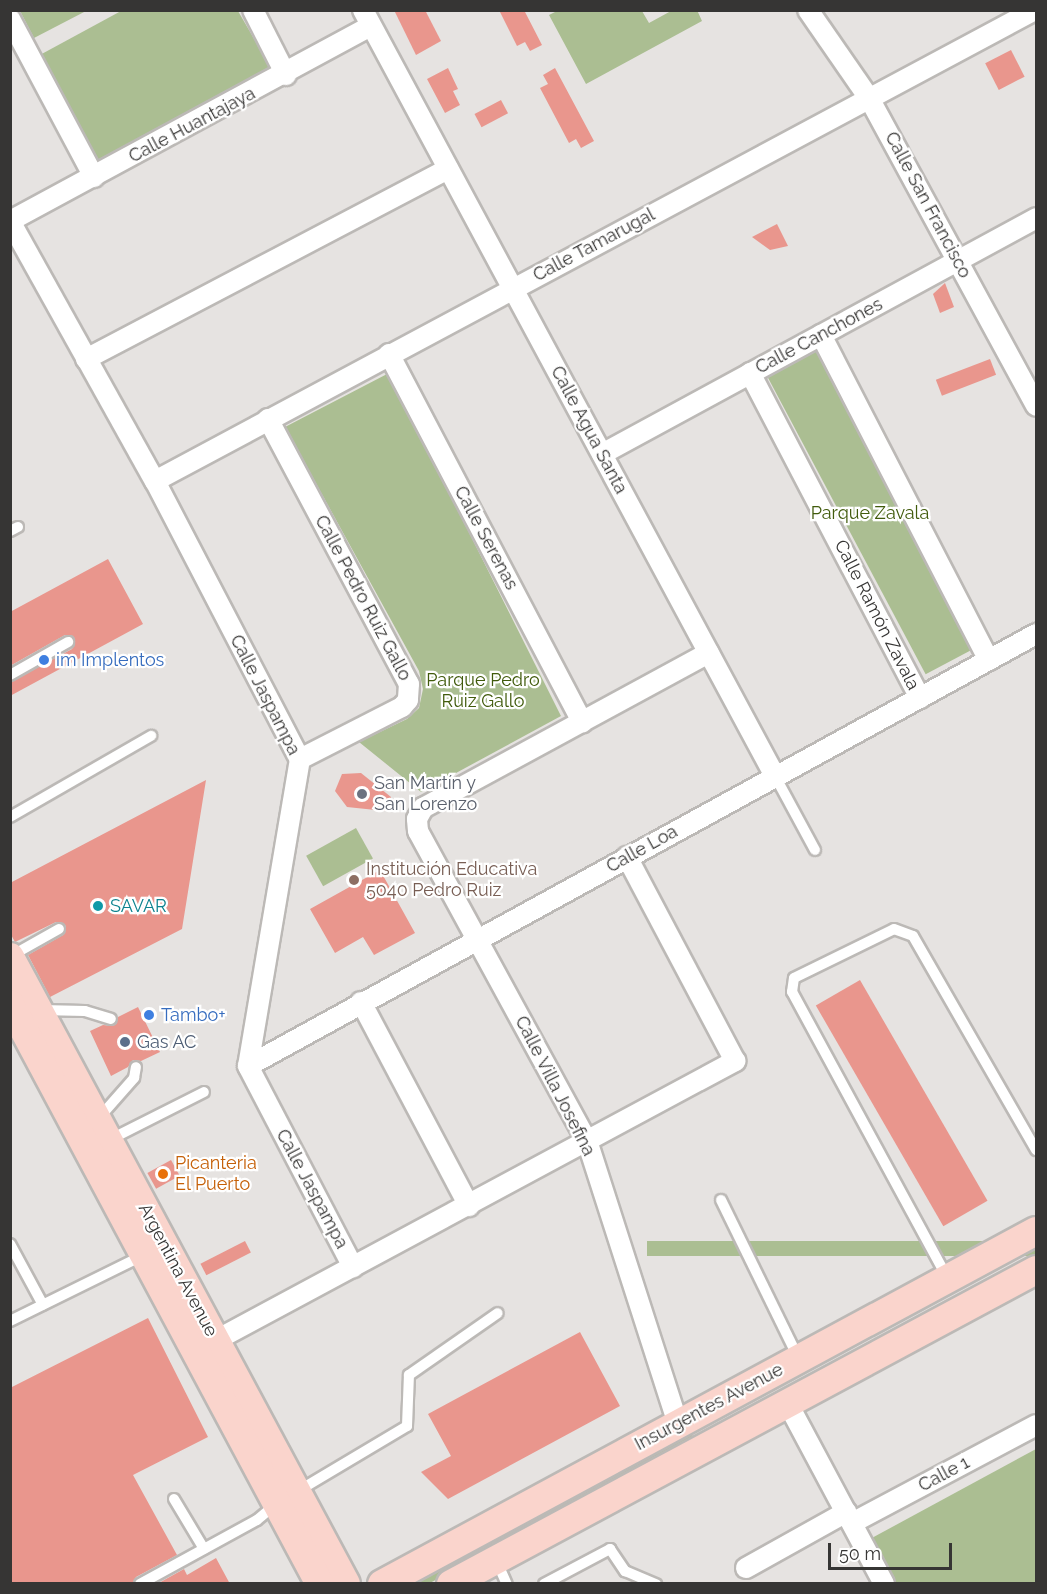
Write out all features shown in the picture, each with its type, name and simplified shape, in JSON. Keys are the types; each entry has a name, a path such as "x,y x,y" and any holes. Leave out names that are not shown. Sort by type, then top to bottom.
{"main road":[{"name":"Argentina Avenue","path":"10,956 21,1004 98,1137 287,1497 346,1584"},
{"name":"Argentina Avenue","path":"98,1137 144,1255 206,1345"},
{"name":"Insurgentes Avenue","path":"382,1584 1036,1231"},
{"name":"Insurgentes Avenue","path":"451,1584 491,1574 788,1404 1036,1270"},
{"name":"Argentina Avenue","path":"287,1497 320,1584"}],"street":[{"path":"253,10 286,75"},
{"name":"Calle San Francisco","path":"808,10 869,98 1036,406"},
{"name":"Calle Tamarugal","path":"155,481 1035,10"},
{"name":"Calle Huantajaya","path":"10,221 286,75 367,18"},
{"name":"Calle Agua Santa","path":"367,18 775,776"},
{"path":"10,19 94,177"},
{"path":"86,359 448,169"},
{"name":"Calle Canchones","path":"602,454 1036,218"},
{"name":"Calle Jaspampa","path":"10,221 155,481 300,759 248,1066 353,1267"},
{"path":"821,335 989,660"},
{"name":"Calle Serenas","path":"389,354 582,722"},
{"name":"Calle Ramón Zavala","path":"750,373 920,698"},
{"name":"Calle Pedro Ruiz Gallo","path":"268,419 409,684 408,700 402,706 300,759"},
{"name":"Calle Loa","path":"248,1066 1036,634"},
{"path":"582,722 709,653"},
{"name":"Calle Villa Josefina","path":"582,722 423,808 417,819 418,831 588,1143 678,1424"},
{"path":"206,1345 588,1143 735,1059 627,857"},
{"path":"361,1002 469,1206"},
{"path":"788,1404 884,1584"},
{"name":"Calle 1","path":"746,1568 1036,1425"}],"lane":[{"path":"10,675 68,642"},
{"path":"10,817 151,736"},
{"name":"Calle Agua Santa","path":"775,776 815,850"},
{"path":"10,956 59,929"},
{"path":"948,1279 792,992 794,978 894,929 913,936 1036,1150"},
{"path":"21,1004 85,1011 111,1019"},
{"path":"98,1137 134,1078 136,1067"},
{"path":"98,1137 204,1092"},
{"path":"721,1200 799,1359"},
{"path":"10,1244 43,1305"},
{"path":"10,1321 144,1255"},
{"path":"140,1584 257,1520 287,1497 407,1426 409,1375 498,1313"},
{"path":"174,1500 204,1549"},
{"path":"544,1584 610,1549 625,1571 656,1584"}],"green space":[{"path":"697,10 702,21 586,84 549,15 557,11 642,11 649,23 671,11"},
{"path":"20,11 86,11 34,38"},
{"path":"121,11 238,11 271,68 93,163 38,56"},
{"name":"Parque Zavala","path":"816,351 974,649 926,674 767,377"},
{"name":"Parque Pedro Ruiz Gallo","path":"389,373 561,716 421,792 359,742 407,719 419,708 423,689 419,671 285,427"},
{"path":"356,828 373,859 323,886 306,856"},
{"path":"647,1241 1036,1241 1036,1256 647,1256"},
{"path":"690,1430 694,1439 430,1583 415,1583 413,1578"},
{"path":"1036,1449 1036,1583 895,1583 870,1539"}],"building":[{"path":"394,10 425,10 441,41 416,55"},
{"path":"499,10 524,10 542,45 530,51 525,42 517,46"},
{"path":"1011,50 1025,77 999,90 985,63"},
{"path":"448,68 458,89 453,91 460,105 445,113 427,79"},
{"path":"555,68 594,141 581,148 576,139 569,143 540,88 548,84 543,75"},
{"path":"501,100 508,113 482,127 475,114"},
{"path":"777,224 788,246 770,250 752,237"},
{"path":"945,283 954,307 940,313 933,294"},
{"path":"990,359 996,375 942,396 936,380"},
{"name":"im Implentos","path":"108,559 143,624 10,696 10,682 72,649 75,643 72,636 65,635 10,666 10,612"},
{"name":"San Martín y San Lorenzo","path":"361,773 391,797 385,811 347,807 335,791 342,774"},
{"name":"SAVAR","path":"206,780 182,929 50,997 28,955 63,935 66,926 56,922 15,942 10,933 10,883"},
{"path":"380,870 415,933 374,955 363,937 335,953 310,909"},
{"path":"860,980 988,1201 943,1226 816,1006"},
{"name":"Gas AC","path":"138,1007 160,1052 141,1061 133,1060 128,1067 111,1076 90,1031 103,1025 113,1026 118,1017"},
{"name":"Picanteria El Puerto","path":"171,1160 180,1176 156,1189 147,1173"},
{"path":"245,1241 251,1253 206,1275 200,1264"},
{"path":"148,1318 208,1437 133,1475 177,1555 136,1577 133,1584 10,1584 10,1388"},
{"path":"580,1332 620,1406 448,1499 421,1472 451,1456 428,1414"},
{"path":"216,1558 230,1584 157,1584 184,1569 187,1575"}],"place":[{"name":"im Implentos","path":"44,660"},
{"name":"San Martín y San Lorenzo","path":"362,794"},
{"name":"Institución Educativa 5040 Pedro Ruiz","path":"354,880"},
{"name":"SAVAR","path":"98,906"},
{"name":"Tambo+","path":"149,1015"},
{"name":"Gas AC","path":"125,1042"},
{"name":"Picanteria El Puerto","path":"163,1174"}]}
